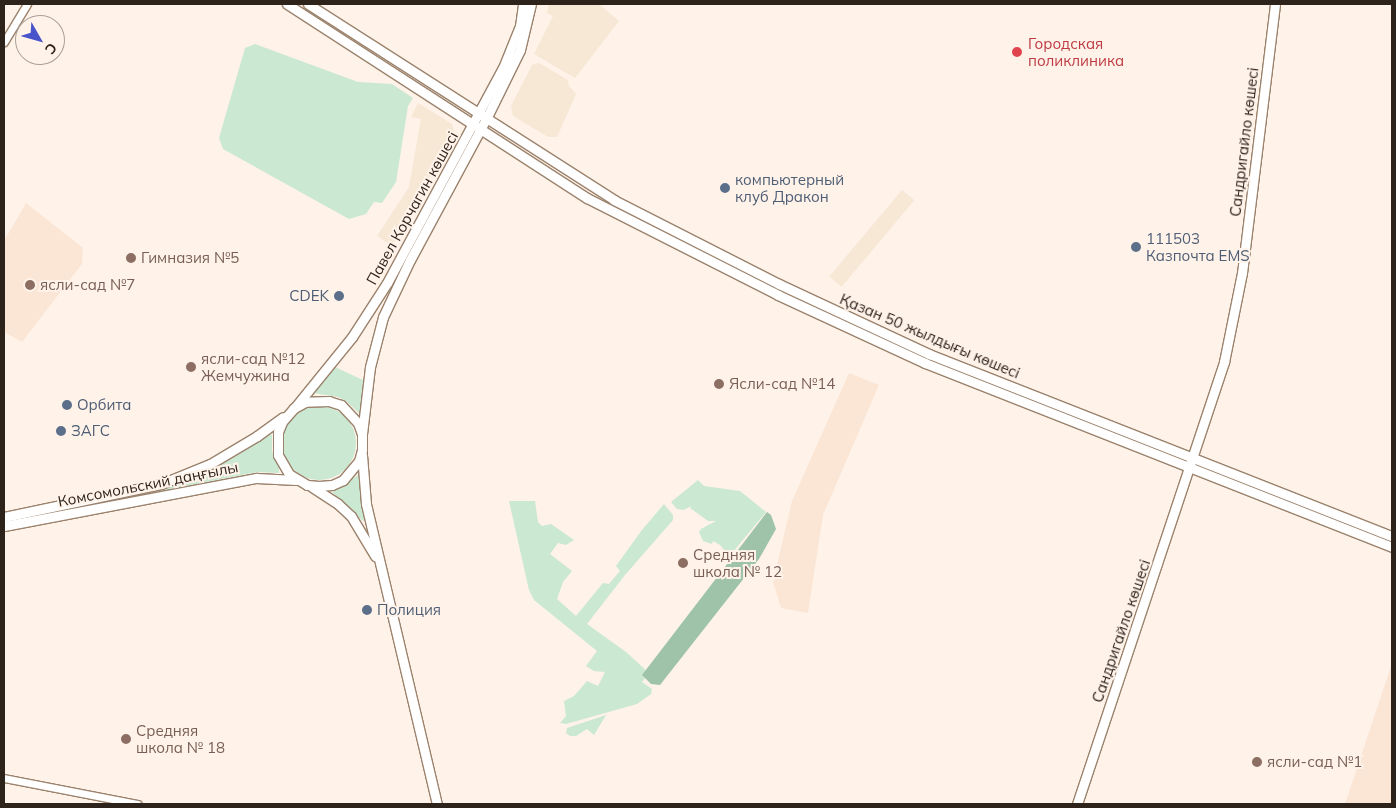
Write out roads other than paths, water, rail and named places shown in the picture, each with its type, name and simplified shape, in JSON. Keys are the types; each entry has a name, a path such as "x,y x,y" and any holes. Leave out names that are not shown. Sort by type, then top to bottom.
{"street":[{"path":"4,42 27,4"},
{"path":"287,4 320,25 326,15 308,4"},
{"name":"Павел Корчагин көшесі","path":"507,69 520,26 523,4"},
{"name":"Павел Корчагин көшесі","path":"292,410 331,364 374,305 483,117 527,29 531,4"},
{"name":"Сандригайло көшесі","path":"1077,804 1224,362 1242,273 1275,4"},
{"name":"Қазан 50 жылдығы көшесі","path":"326,15 614,200 668,228 893,338 1194,456 1271,494 1392,547"},
{"name":"Қазан 50 жылдығы көшесі","path":"320,25 587,198 663,238 870,339 961,378 1140,448 1392,536"},
{"name":"Павел Корчагин көшесі","path":"362,434 370,368 383,317 454,169"},
{"path":"663,238 668,228"},
{"path":"961,378 965,367"},
{"path":"382,569 361,530 351,516 338,504 289,474 278,454 278,432 292,410 305,402 317,400 335,403 350,413 358,423 362,434 366,504 382,569 437,804"},
{"name":"Комсомольский даңғылы","path":"4,517 161,484 210,464 257,436 292,410"},
{"path":"1140,448 1144,438"},
{"path":"307,485 332,485 343,480 356,466 362,450"},
{"name":"Комсомольский даңғылы","path":"4,526 256,478 298,481"},
{"path":"4,778 138,804"}],"place":[{"name":"Городская поликлиника","path":"1017,52"},
{"name":"компьютерный клуб Дракон","path":"725,188"},
{"name":"111503 Казпочта EMS","path":"1136,247"},
{"name":"Гимназия №5","path":"131,258"},
{"name":"ясли-сад №7","path":"30,285"},
{"name":"CDEK","path":"339,296"},
{"name":"ясли-сад №12 Жемчужина","path":"191,367"},
{"name":"Ясли-сад №14","path":"719,384"},
{"name":"Орбита","path":"67,405"},
{"name":"ЗАГС","path":"61,431"},
{"name":"Средняя школа № 12","path":"683,563"},
{"name":"Полиция","path":"367,610"},
{"name":"Средняя школа № 18","path":"126,739"},
{"name":"ясли-сад №1","path":"1257,762"}]}
